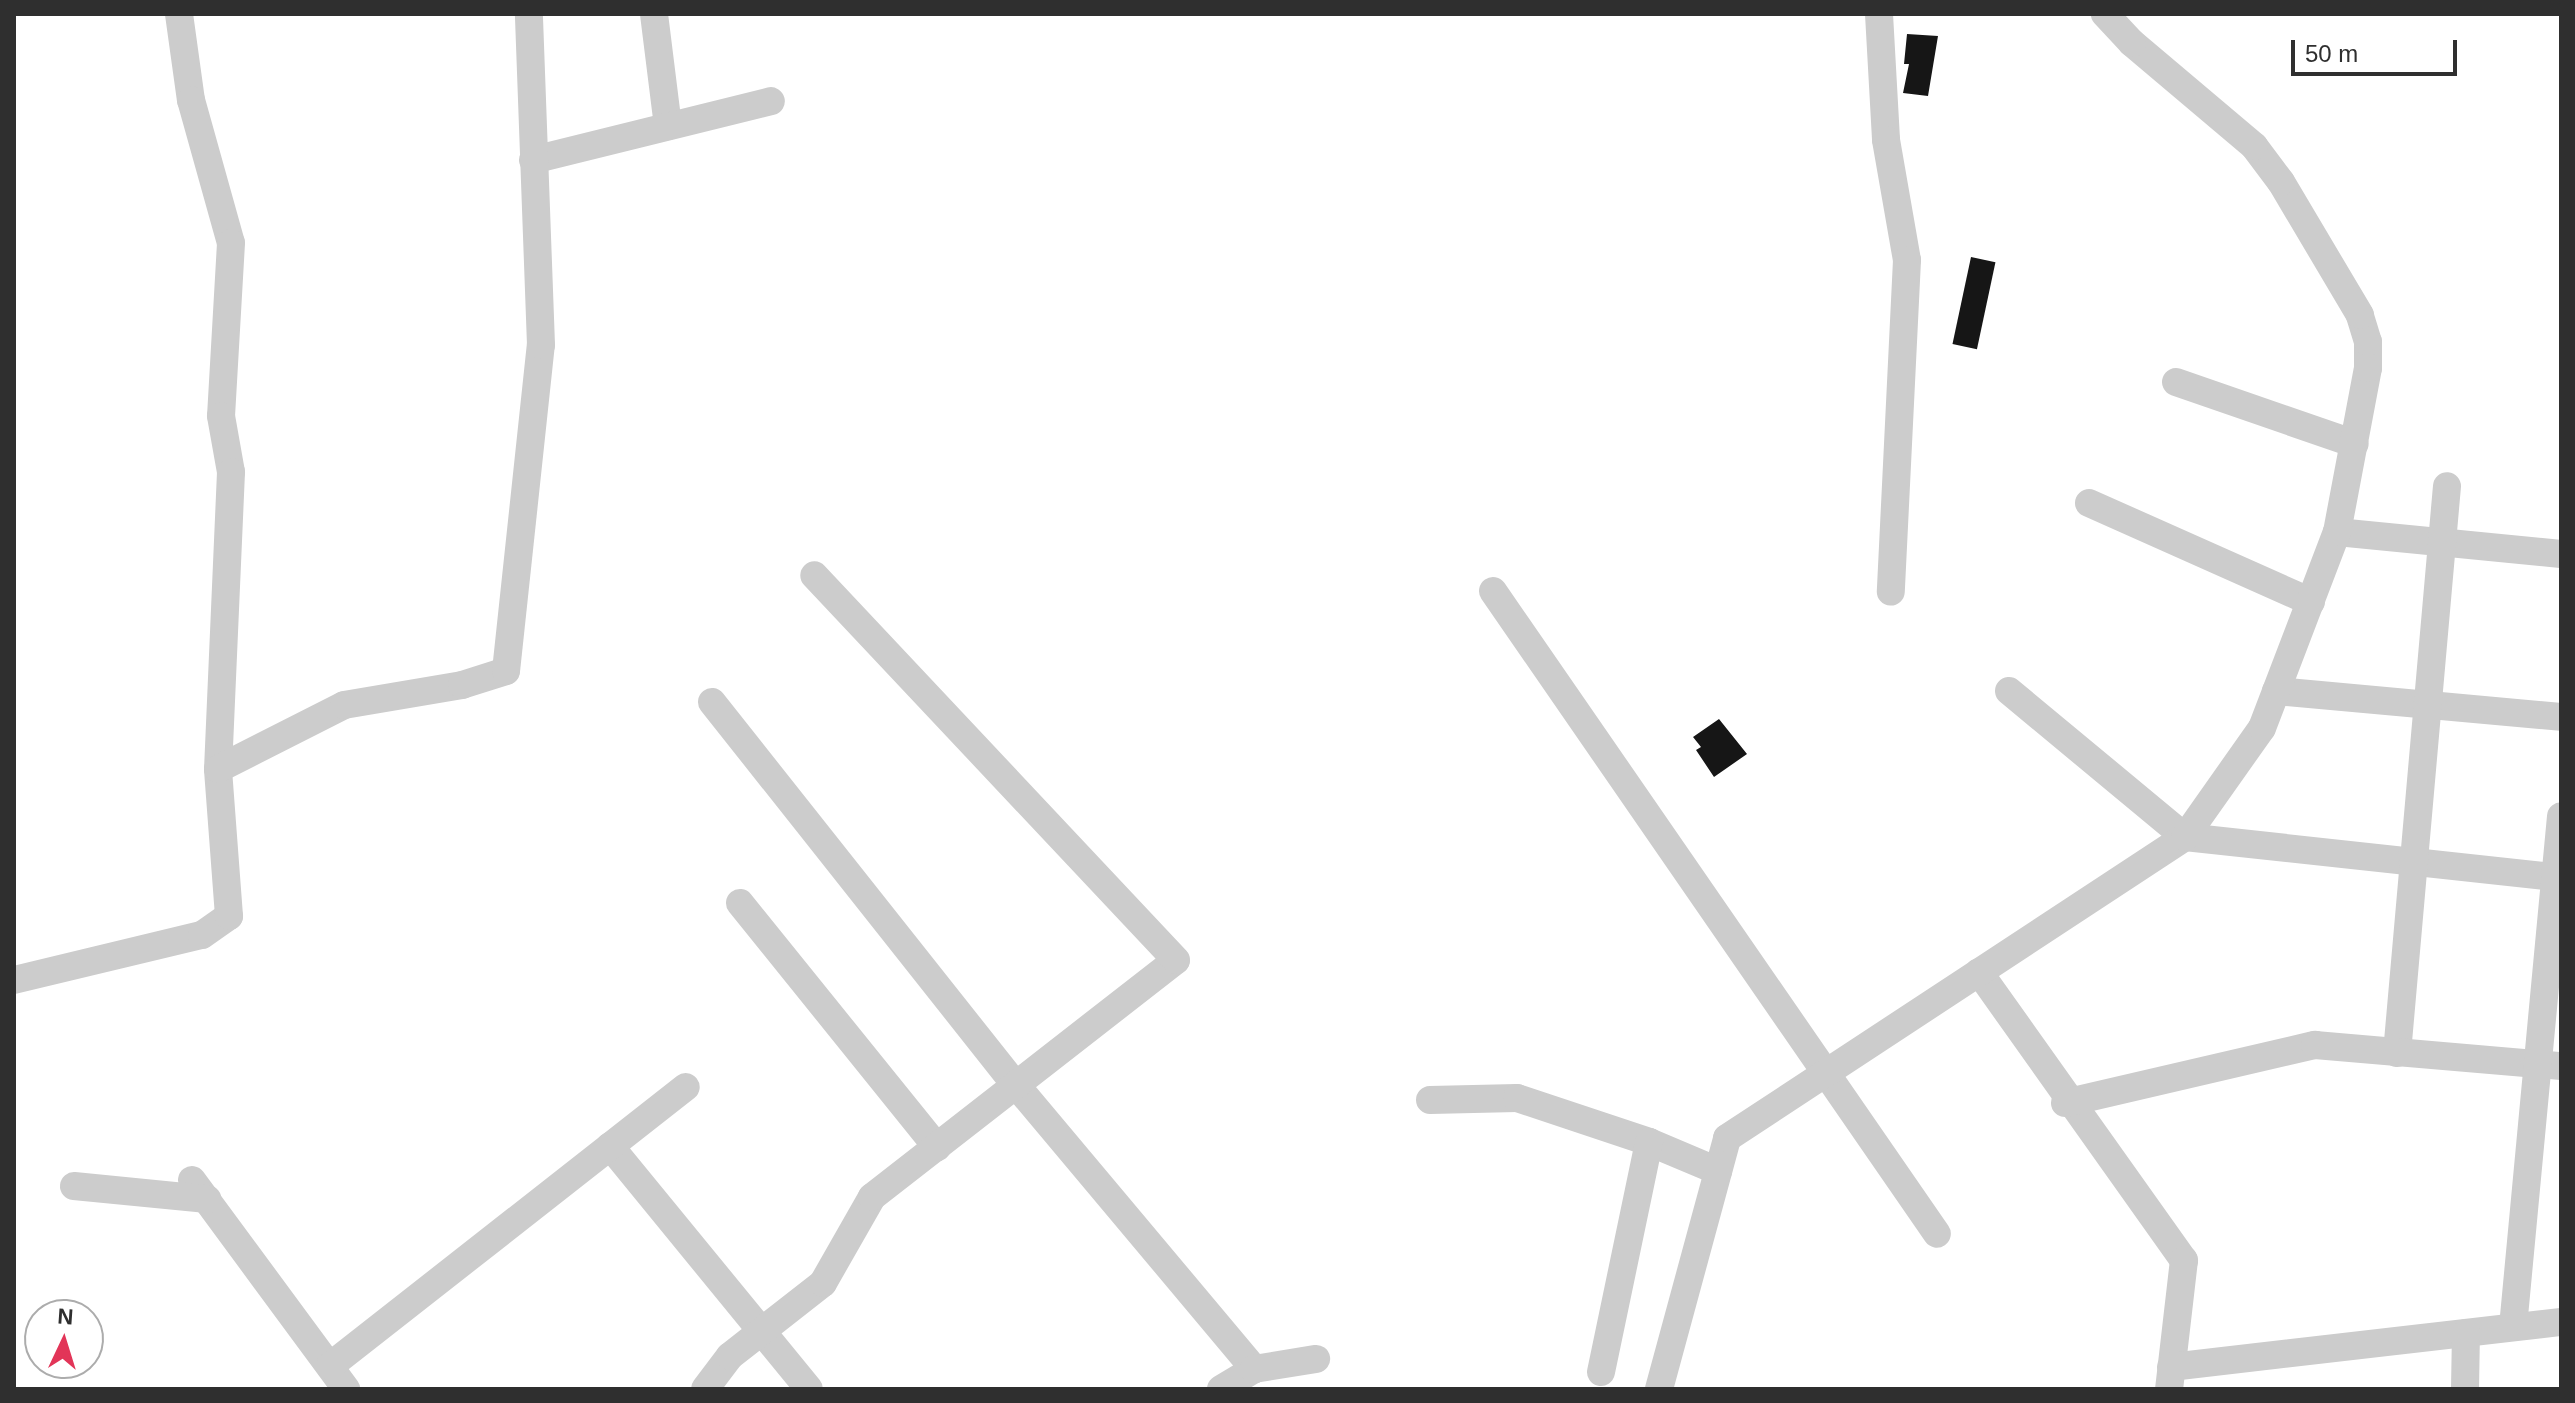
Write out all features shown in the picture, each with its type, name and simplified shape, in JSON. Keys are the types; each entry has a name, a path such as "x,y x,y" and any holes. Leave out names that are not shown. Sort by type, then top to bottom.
{"street":[{"path":"14,980 202,935 229,916 218,769 231,472 221,416 231,243 191,100 179,14"},
{"path":"218,769 344,705 462,685 506,671 541,345 529,14"},
{"path":"654,14 668,126"},
{"path":"1879,14 1886,140 1907,260 1891,592"},
{"path":"1667,1385 1727,1138 2185,837 2262,728 2337,532 2368,368 2368,342 2360,315 2281,182 2254,146 2132,43 2105,14"},
{"path":"533,160 771,101"},
{"path":"2176,382 2355,444"},
{"path":"2397,1053 2447,486"},
{"path":"2089,503 2311,602"},
{"path":"2337,532 2561,554"},
{"path":"705,1389 730,1356 823,1283 872,1197 1176,960 814,575"},
{"path":"1493,591 1937,1234"},
{"path":"2009,691 2185,837 2555,877"},
{"path":"2276,691 2561,717"},
{"path":"712,702 1016,1085 1254,1369"},
{"path":"2513,1327 2549,1066 2555,953 2555,877 2561,816"},
{"path":"740,903 937,1147"},
{"path":"1979,972 2068,1102 2184,1260 2170,1378 2466,1333 2561,1322"},
{"path":"2068,1102 2315,1045 2549,1066"},
{"path":"74,1186 200,1190 338,1378 610,1146 686,1087"},
{"path":"1430,1100 1517,1098 1649,1142 1718,1171"},
{"path":"1601,1372 1649,1142"},
{"path":"610,1146 809,1389"},
{"path":"2465,1389 2466,1333"},
{"path":"1221,1389 1254,1369 1316,1359"}],"building":[{"path":"1907,34 1938,36 1928,96 1903,93 1909,64 1904,64"},
{"path":"1971,257 1995,262 1977,349 1952,344"},
{"path":"1719,719 1747,754 1714,777 1696,750 1701,747 1693,737"}]}
